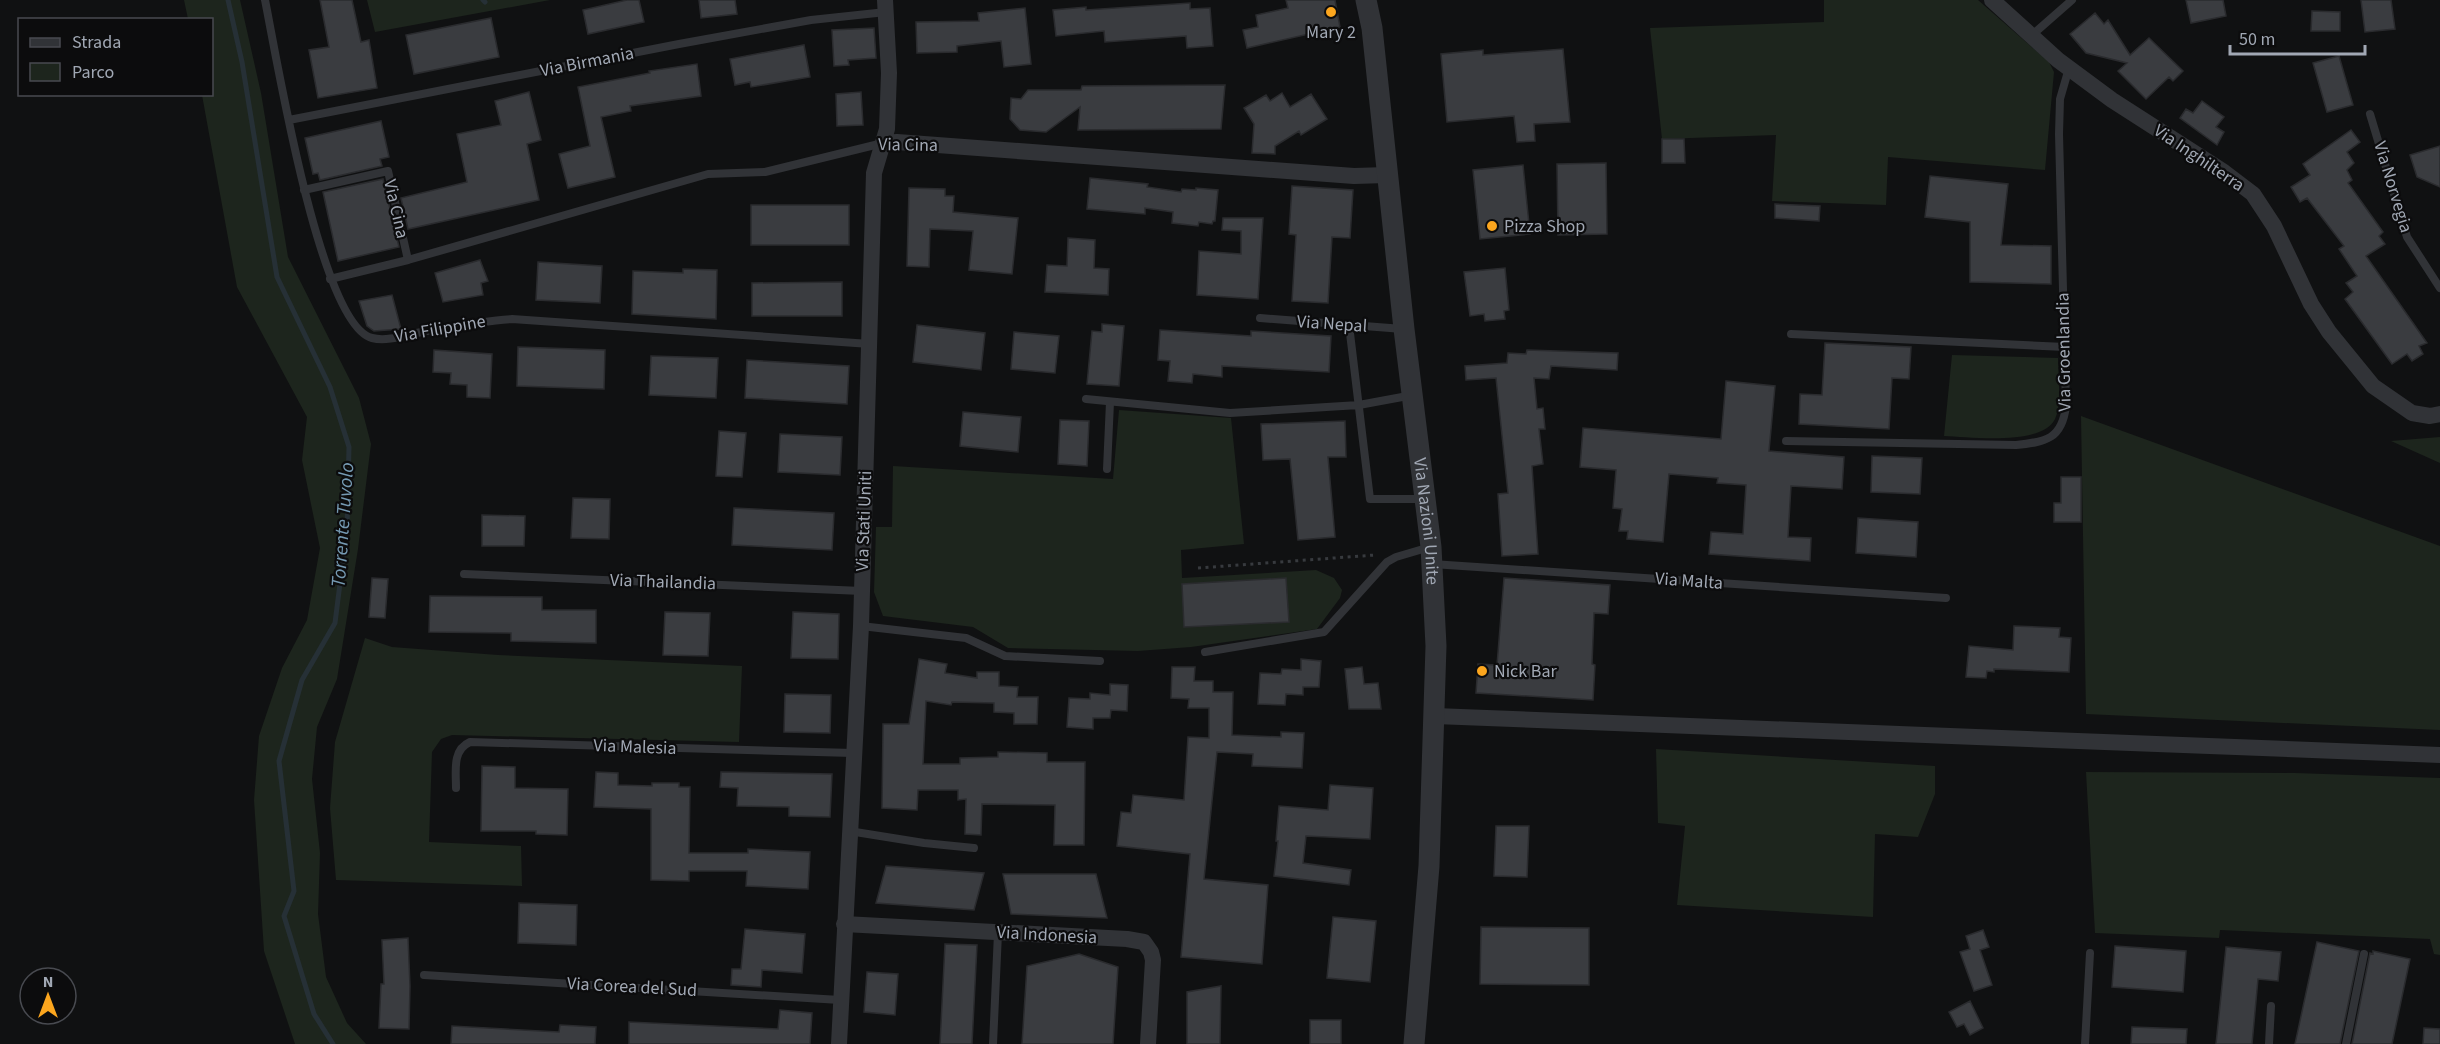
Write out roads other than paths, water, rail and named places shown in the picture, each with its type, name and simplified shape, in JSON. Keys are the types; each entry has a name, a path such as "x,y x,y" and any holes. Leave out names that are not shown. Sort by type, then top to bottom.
{"street":[{"name":"Via Nazioni Unite","path":"1366,0 1372,28 1431,555 1436,646 1429,866 1414,1044"},
{"name":"Via Inghilterra","path":"1992,0 2068,68 2253,194 2274,226 2311,304 2329,332 2373,386 2412,413 2430,416 2440,414"},
{"name":"Via Stati Uniti","path":"839,1044 861,626 874,173 887,129 889,73 885,6"},
{"name":"Via Cina","path":"884,143 897,142 1354,176 1387,175"},
{"path":"1435,716 2440,755"},
{"name":"Via Indonesia","path":"844,924 1127,939 1144,942 1149,947 1153,960 1148,1044"}],"lane":[{"name":"Via Filippine","path":"265,0 304,190 330,279 354,326 364,336 382,339 486,321 512,319 870,344"},
{"path":"2031,36 2072,0"},
{"name":"Via Birmania","path":"289,120 885,6"},
{"name":"Via Groenlandia","path":"1786,441 2016,445 2046,439 2056,434 2064,422 2066,406 2059,134 2060,99 2068,68"},
{"name":"Via Norvegia","path":"2370,114 2407,237 2440,288"},
{"name":"Via Cina","path":"330,279 408,260 708,174 765,172 884,143"},
{"name":"Via Cina","path":"304,190 388,171 408,260"},
{"name":"Via Nepal","path":"1260,318 1404,329"},
{"path":"1349,325 1370,499 1424,499"},
{"path":"1791,334 2065,347"},
{"path":"1086,399 1230,413 1359,405 1413,395"},
{"path":"1107,469 1110,402"},
{"name":"Via Malta","path":"1205,652 1324,632 1387,562 1407,553 1946,598"},
{"name":"Via Thailandia","path":"464,573 862,591"},
{"path":"861,626 966,638 1005,656 1100,661"},
{"name":"Via Malesia","path":"456,788 457,754 461,746 470,742 853,753"},
{"path":"849,831 974,848"},
{"path":"993,1044 998,933"},
{"path":"2085,1044 2090,953"},
{"path":"2346,1044 2364,954"},
{"name":"Via Corea del Sud","path":"424,975 840,1000"},
{"path":"2269,1044 2271,1006"}],"waterway":[{"name":"Torrente Tuvolo","path":"228,0 242,62 277,277 330,387 349,447 347,528 335,623 302,680 279,761 294,891 284,916 314,1014 333,1044"}],"place":[{"name":"Mary 2","path":"1331,12"},
{"name":"Pizza Shop","path":"1492,226"},
{"name":"Nick Bar","path":"1482,671"}]}
